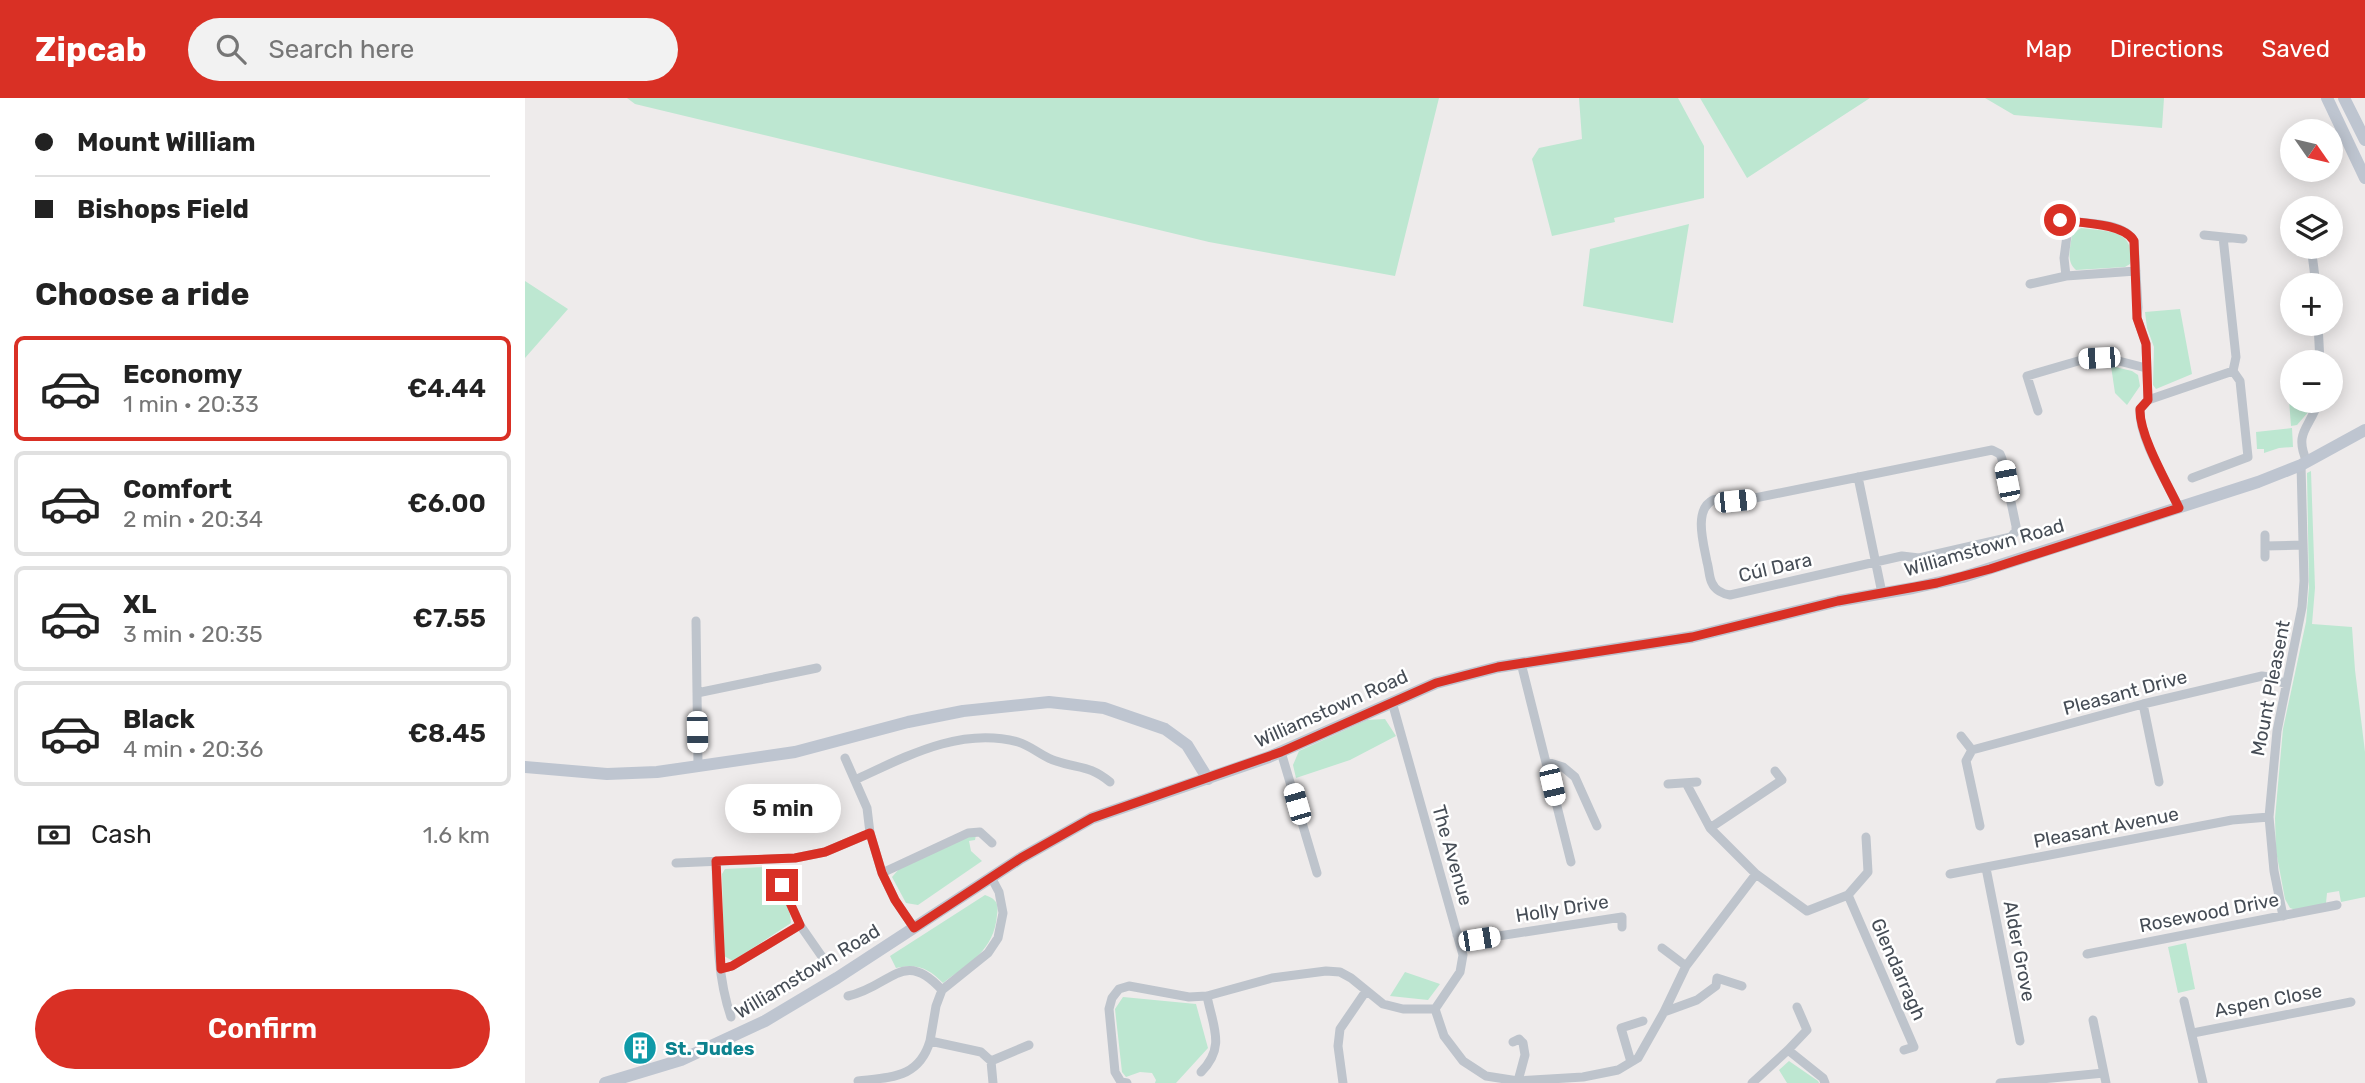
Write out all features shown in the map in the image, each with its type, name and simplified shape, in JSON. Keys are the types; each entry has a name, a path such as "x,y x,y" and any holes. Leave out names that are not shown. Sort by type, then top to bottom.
{"street":[{"path":"2327,98 2365,178"},
{"path":"2344,98 2365,140"},
{"path":"2062,210 2060,220 2120,229 2127,231 2134,241 2137,318 2146,344 2148,400"},
{"path":"2066,276 2064,258 2069,221"},
{"path":"2204,235 2243,239"},
{"path":"2192,478 2248,457 2240,380 2233,371 2236,356 2223,237"},
{"path":"2030,284 2066,276 2136,271"},
{"path":"2038,411 2027,376 2092,358 2111,359 2146,368"},
{"path":"2179,508 2147,440 2140,409 2148,400 2233,371"},
{"name":"Mount Pleasent","path":"2283,916 2272,860 2269,817 2274,754 2302,607 2302,431 2315,413"},
{"name":"Williamstown Road","path":"605,1083 620,1081 681,1060 753,1027 810,995 991,877 1092,818 1281,752 1392,702 1458,677 1521,663 1692,637 1838,601 1937,583 1990,569 2259,482 2304,464 2365,430"},
{"name":"Cúl Dara","path":"1983,451 1996,451 2002,459 2016,526 2014,534 2007,538 1919,558 1902,556 1875,562 1730,595 1724,594 1712,584 1702,534 1703,513 1706,505 1718,498 1735,501 1751,499 1983,451"},
{"path":"1859,477 1882,593"},
{"path":"2265,535 2265,557"},
{"path":"2265,546 2303,545"},
{"path":"696,621 698,765"},
{"path":"1521,663 1571,862"},
{"path":"697,693 817,668"},
{"name":"Pleasant Drive","path":"1972,750 2143,704 2262,676 2286,684"},
{"path":"525,767 617,775 657,772 795,752 908,722 963,711 1059,702 1115,711 1171,732 1191,749 1208,779"},
{"name":"The Avenue","path":"1392,702 1463,955 1460,972 1435,1009"},
{"path":"2143,704 2159,782"},
{"path":"1961,736 1972,750 1966,761 1980,826"},
{"path":"855,780 915,753 958,739 991,738 1020,743 1055,761 1095,770 1109,782"},
{"path":"1281,752 1317,873"},
{"path":"845,758 867,808 870,833 882,873 895,900 914,928"},
{"path":"1547,762 1563,767 1575,777 1597,826"},
{"path":"1710,828 1782,780 1775,771"},
{"path":"1668,784 1697,782"},
{"path":"1686,783 1710,828 1756,874 1807,911 1848,895 1868,872 1867,837"},
{"name":"Pleasant Avenue","path":"1950,874 2232,820 2269,817"},
{"path":"882,873 968,833 980,832 992,842"},
{"path":"676,863 795,858 825,852 870,833"},
{"path":"716,861 723,996 731,1017"},
{"name":"Alder Grove","path":"1986,868 2020,1041"},
{"path":"1127,1083 1121,1082 1115,1072 1109,1009 1112,998 1119,989 1129,986 1189,996 1207,996 1272,978 1327,971 1340,972 1351,978 1383,1004 1403,1009 1435,1009 1444,1036 1463,1061 1486,1076 1518,1082 1583,1077 1618,1070 1638,1058 1686,966 1756,874"},
{"path":"858,1081 888,1080 916,1066 926,1056 942,990 988,953 998,938 1003,913 999,892 991,877"},
{"path":"782,885 800,925 825,961"},
{"name":"Glendarragh","path":"1848,895 1914,1047 1904,1050"},
{"name":"Rosewood Drive","path":"2087,954 2337,905"},
{"name":"Holly Drive","path":"1457,935 1479,939 1622,917 1622,927"},
{"path":"721,969 732,966 800,925"},
{"path":"1662,948 1686,966"},
{"path":"848,996 864,992 903,970 919,970 942,990"},
{"path":"1664,1012 1697,1000 1716,986 1717,978 1742,986"},
{"path":"1343,1083 1338,1046 1340,1029 1366,992"},
{"path":"1201,1072 1211,1062 1217,1047 1207,996"},
{"path":"2184,1001 2203,1083"},
{"name":"Aspen Close","path":"2193,1032 2351,1002"},
{"path":"1752,1083 1807,1030 1797,1007"},
{"path":"2093,1020 2106,1083"},
{"path":"1631,1062 1621,1028 1643,1021"},
{"path":"1513,1042 1518,1039 1523,1043 1525,1055 1518,1082"},
{"path":"930,1041 981,1052 991,1061 993,1083"},
{"path":"991,1061 1029,1045"},
{"path":"1788,1050 1823,1078 1825,1083"},
{"path":"2000,1083 2104,1073"}],"green space":[{"path":"627,98 1439,98 1395,276 1209,242 635,104"},
{"path":"1579,98 1678,98 1704,146 1704,198 1614,218 1615,222 1552,236 1532,159 1539,148 1582,139"},
{"path":"1700,98 1870,98 1747,178"},
{"path":"1985,98 2164,98 2162,128 2014,115"},
{"path":"1689,224 1673,323 1583,306 1590,249"},
{"path":"2081,228 2110,232 2124,238 2131,252 2130,264 2125,267 2076,270 2071,262 2070,248 2072,234"},
{"path":"525,281 568,309 525,358"},
{"path":"2180,309 2192,374 2156,389 2153,385 2154,347 2145,312"},
{"path":"2111,366 2138,375 2140,386 2127,405 2115,393"},
{"path":"2290,413 2307,413 2297,425 2291,426"},
{"path":"2292,428 2293,447 2264,453 2264,449 2257,449 2256,432"},
{"path":"2311,471 2315,588 2312,624 2352,627 2365,752 2365,897 2341,902 2339,891 2327,893 2326,903 2296,910 2290,908 2285,899 2276,851 2275,818 2283,729 2306,622 2309,587 2307,473"},
{"path":"1385,719 1396,736 1350,760 1296,778 1293,765 1299,751 1367,720"},
{"path":"976,835 975,840 969,841 971,851 982,861 918,905 906,903 892,877 899,869 966,837"},
{"path":"787,866 782,877 777,879 791,923 733,961 724,956 722,874 725,869"},
{"path":"985,895 997,904 995,927 985,947 971,962 943,983 922,968 896,968 890,956"},
{"path":"2186,943 2195,989 2178,993 2168,947"},
{"path":"1405,972 1440,984 1428,1000 1390,996"},
{"path":"1123,997 1196,1004 1208,1048 1176,1083 1155,1083 1152,1073 1140,1072 1126,1077 1122,1072 1115,1009"},
{"path":"1789,1061 1819,1083 1787,1083 1779,1070"}],"place":[{"name":"St. Judes","path":"640,1048"}],"route":[{"path":"782,885 800,925 732,966 721,969 716,861 795,858 825,852 870,833 882,873 895,900 914,928 1021,858 1092,818 1118,807 1238,769 1436,683 1498,667 1692,637 1838,601 1937,583 1990,569 2179,508 2147,440 2140,416 2140,409 2148,400 2147,357 2146,344 2137,318 2134,241 2127,231 2120,229 2060,220"}]}
